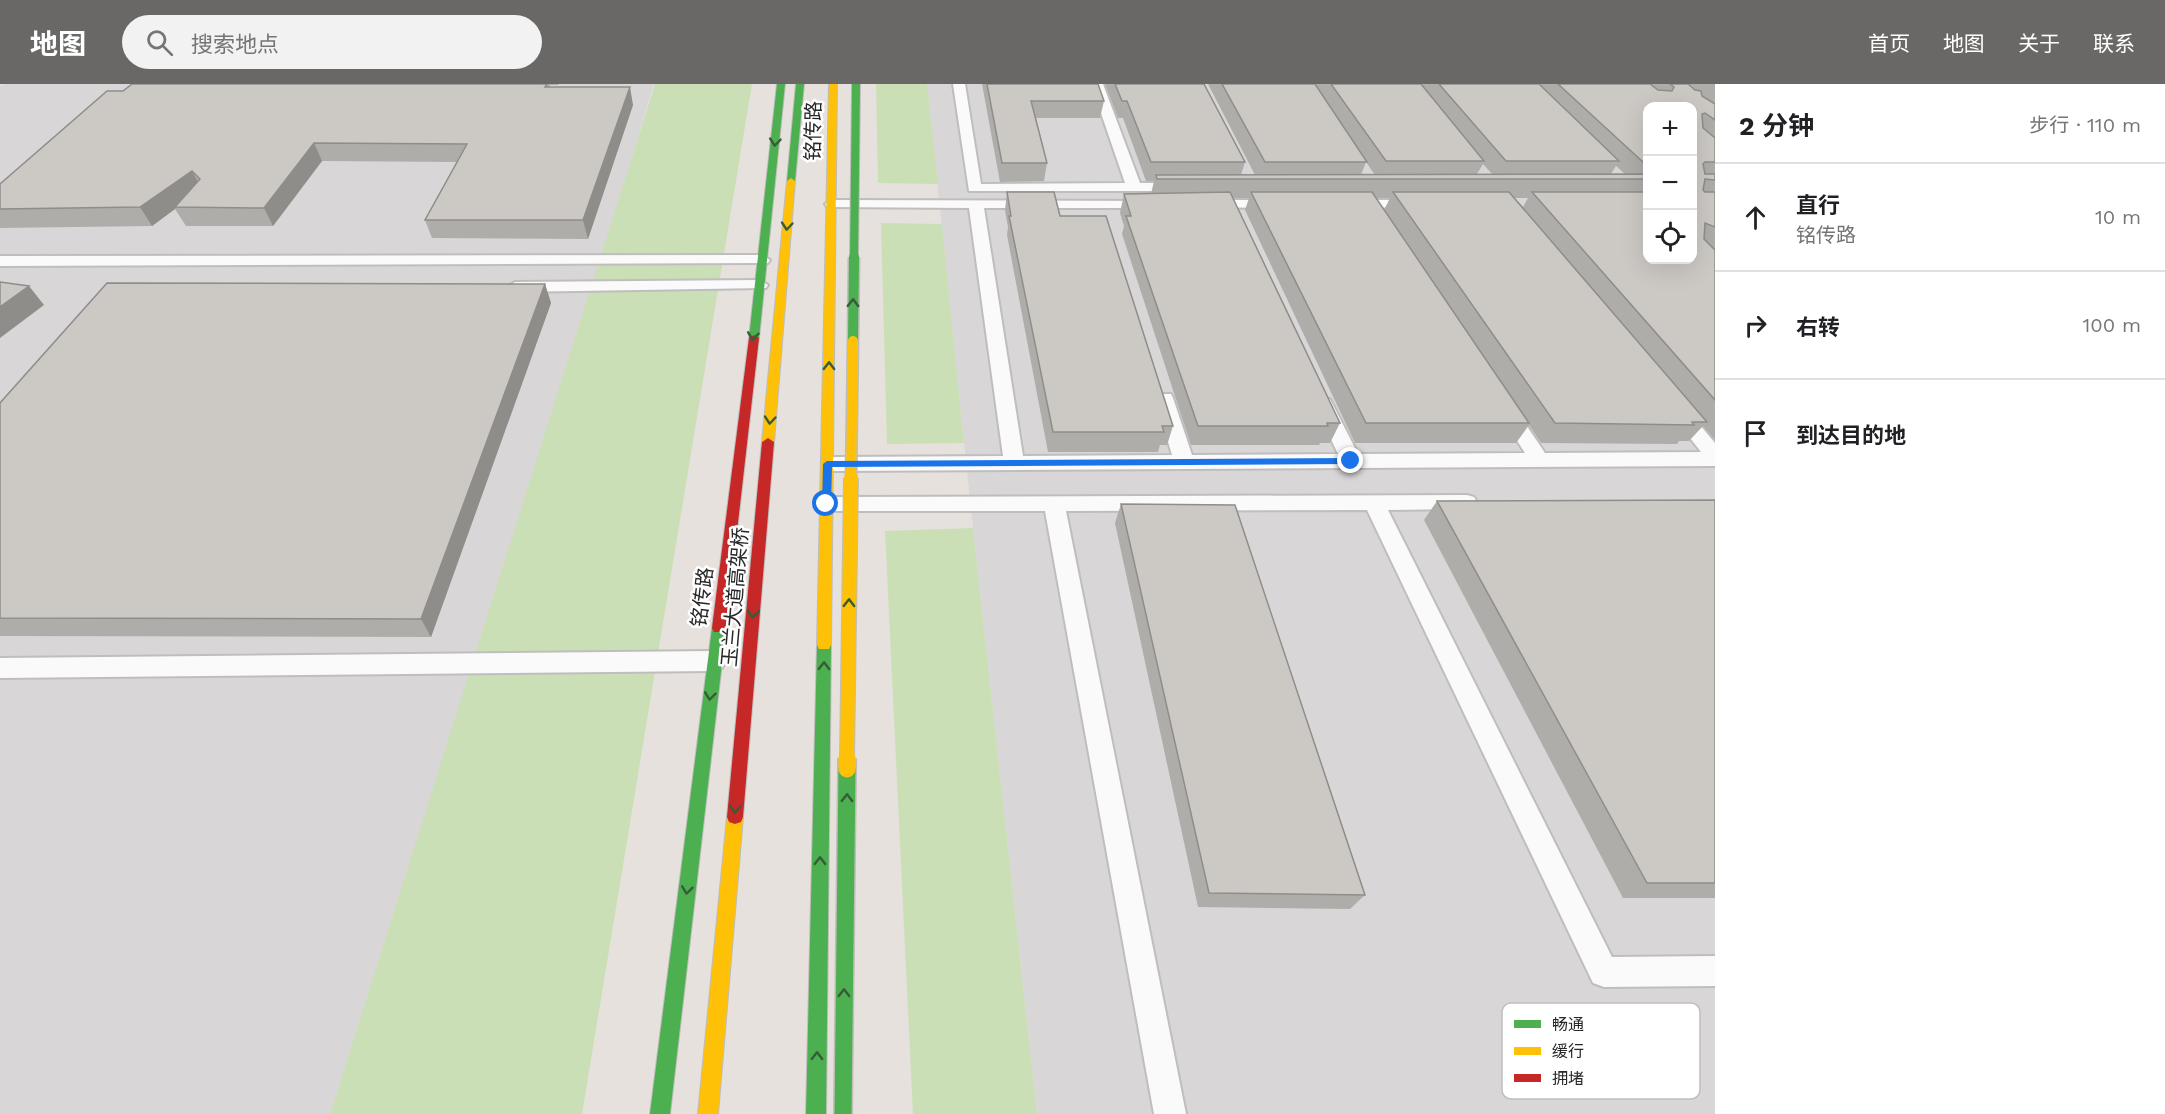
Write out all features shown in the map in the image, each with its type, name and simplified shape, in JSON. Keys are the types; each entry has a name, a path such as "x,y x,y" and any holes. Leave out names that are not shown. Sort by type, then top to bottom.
{"main road":[{"name":"铭传路","path":"660,1114 781,84"},
{"name":"玉兰大道高架桥","path":"708,1114 800,84"},
{"name":"铭传路","path":"816,1114 833,84"},
{"path":"843,1114 856,84"}],"lane":[{"path":"959,84 974,188 1205,187"},
{"path":"1097,84 1134,187"},
{"path":"832,204 1160,204"},
{"path":"976,204 1014,463"},
{"path":"1102,204 1109,226"},
{"path":"1196,204 1289,204"},
{"path":"1231,204 1241,225"},
{"path":"1336,204 1437,204"},
{"path":"1370,204 1383,224"},
{"path":"0,261 762,260"},
{"path":"498,287 759,285"},
{"path":"1159,383 1184,462"},
{"path":"1316,386 1351,461"},
{"path":"1494,391 1539,460"},
{"path":"1670,402 1715,457"},
{"path":"827,464 1715,457"},
{"path":"1374,502 1604,972 1715,971"},
{"path":"826,504 1491,502"},
{"path":"1054,504 1170,1114"},
{"path":"0,668 714,661"}],"shaded area":[{"path":"6,84 654,84 596,276 330,1114 0,1114 0,86"},
{"path":"927,84 1715,84 1715,1114 1037,1114"}],"green space":[{"path":"655,84 752,84 582,1114 330,1114"},
{"path":"876,84 927,84 938,184 878,183"},
{"path":"881,223 942,224 964,443 887,444"},
{"path":"973,528 1037,1114 913,1114 885,531"}],"building":[{"path":"132,84 547,84 545,87 630,87 583,220 425,220 467,144 314,143 264,208 175,207 200,179 192,171 140,207 0,209 0,184 107,91 123,91"},
{"path":"987,84 1098,84 1104,101 1031,101 1047,163 1002,163"},
{"path":"1115,84 1204,84 1245,162 1151,162 1127,101 1122,101"},
{"path":"1222,84 1315,84 1367,162 1265,162"},
{"path":"1331,84 1421,84 1484,161 1386,161"},
{"path":"1439,84 1539,84 1619,161 1506,161"},
{"path":"1558,84 1650,84 1658,90 1672,91 1674,87 1670,84 1688,84 1695,90 1701,91 1702,96 1715,104 1715,120 1705,113 1702,114 1703,128 1715,138 1715,162 1703,164 1705,174 1715,174 1715,180 1705,179 1703,190 1715,192 1715,227 1705,223 1704,239 1715,250 1715,400 1532,192 1643,192 1643,264 1697,264 1697,102 1643,102 1643,162"},
{"path":"1643,174 1643,179 1157,179 1156,175"},
{"path":"1007,192 1054,192 1060,216 1106,216 1173,426 1162,426 1164,432 1053,432 1009,216 1011,216"},
{"path":"1230,192 1340,423 1327,423 1328,426 1198,426 1126,216 1131,216 1124,194"},
{"path":"1251,192 1372,192 1529,423 1366,423"},
{"path":"1393,192 1509,192 1707,422 1692,422 1694,425 1555,423"},
{"path":"0,282 29,286 0,307"},
{"path":"107,283 545,284 421,619 0,618 0,403"},
{"path":"1715,500 1715,883 1647,883 1437,501"},
{"path":"1121,504 1235,505 1365,895 1209,893"}],"traffic: fast":[{"path":"754,338 781,84"},
{"path":"791,181 800,84"},
{"path":"853,341 856,84"},
{"path":"660,1114 719,628"},
{"path":"816,1114 824,645"},
{"path":"843,1114 847,769"}],"traffic: slow":[{"path":"824,645 833,84"},
{"path":"768,442 791,181"},
{"path":"847,769 853,341"},
{"path":"708,1114 735,817"}],"traffic: jam":[{"path":"719,628 754,338"},
{"path":"735,817 768,442"}],"route":[{"path":"826,504 827,464 1351,461"}]}
